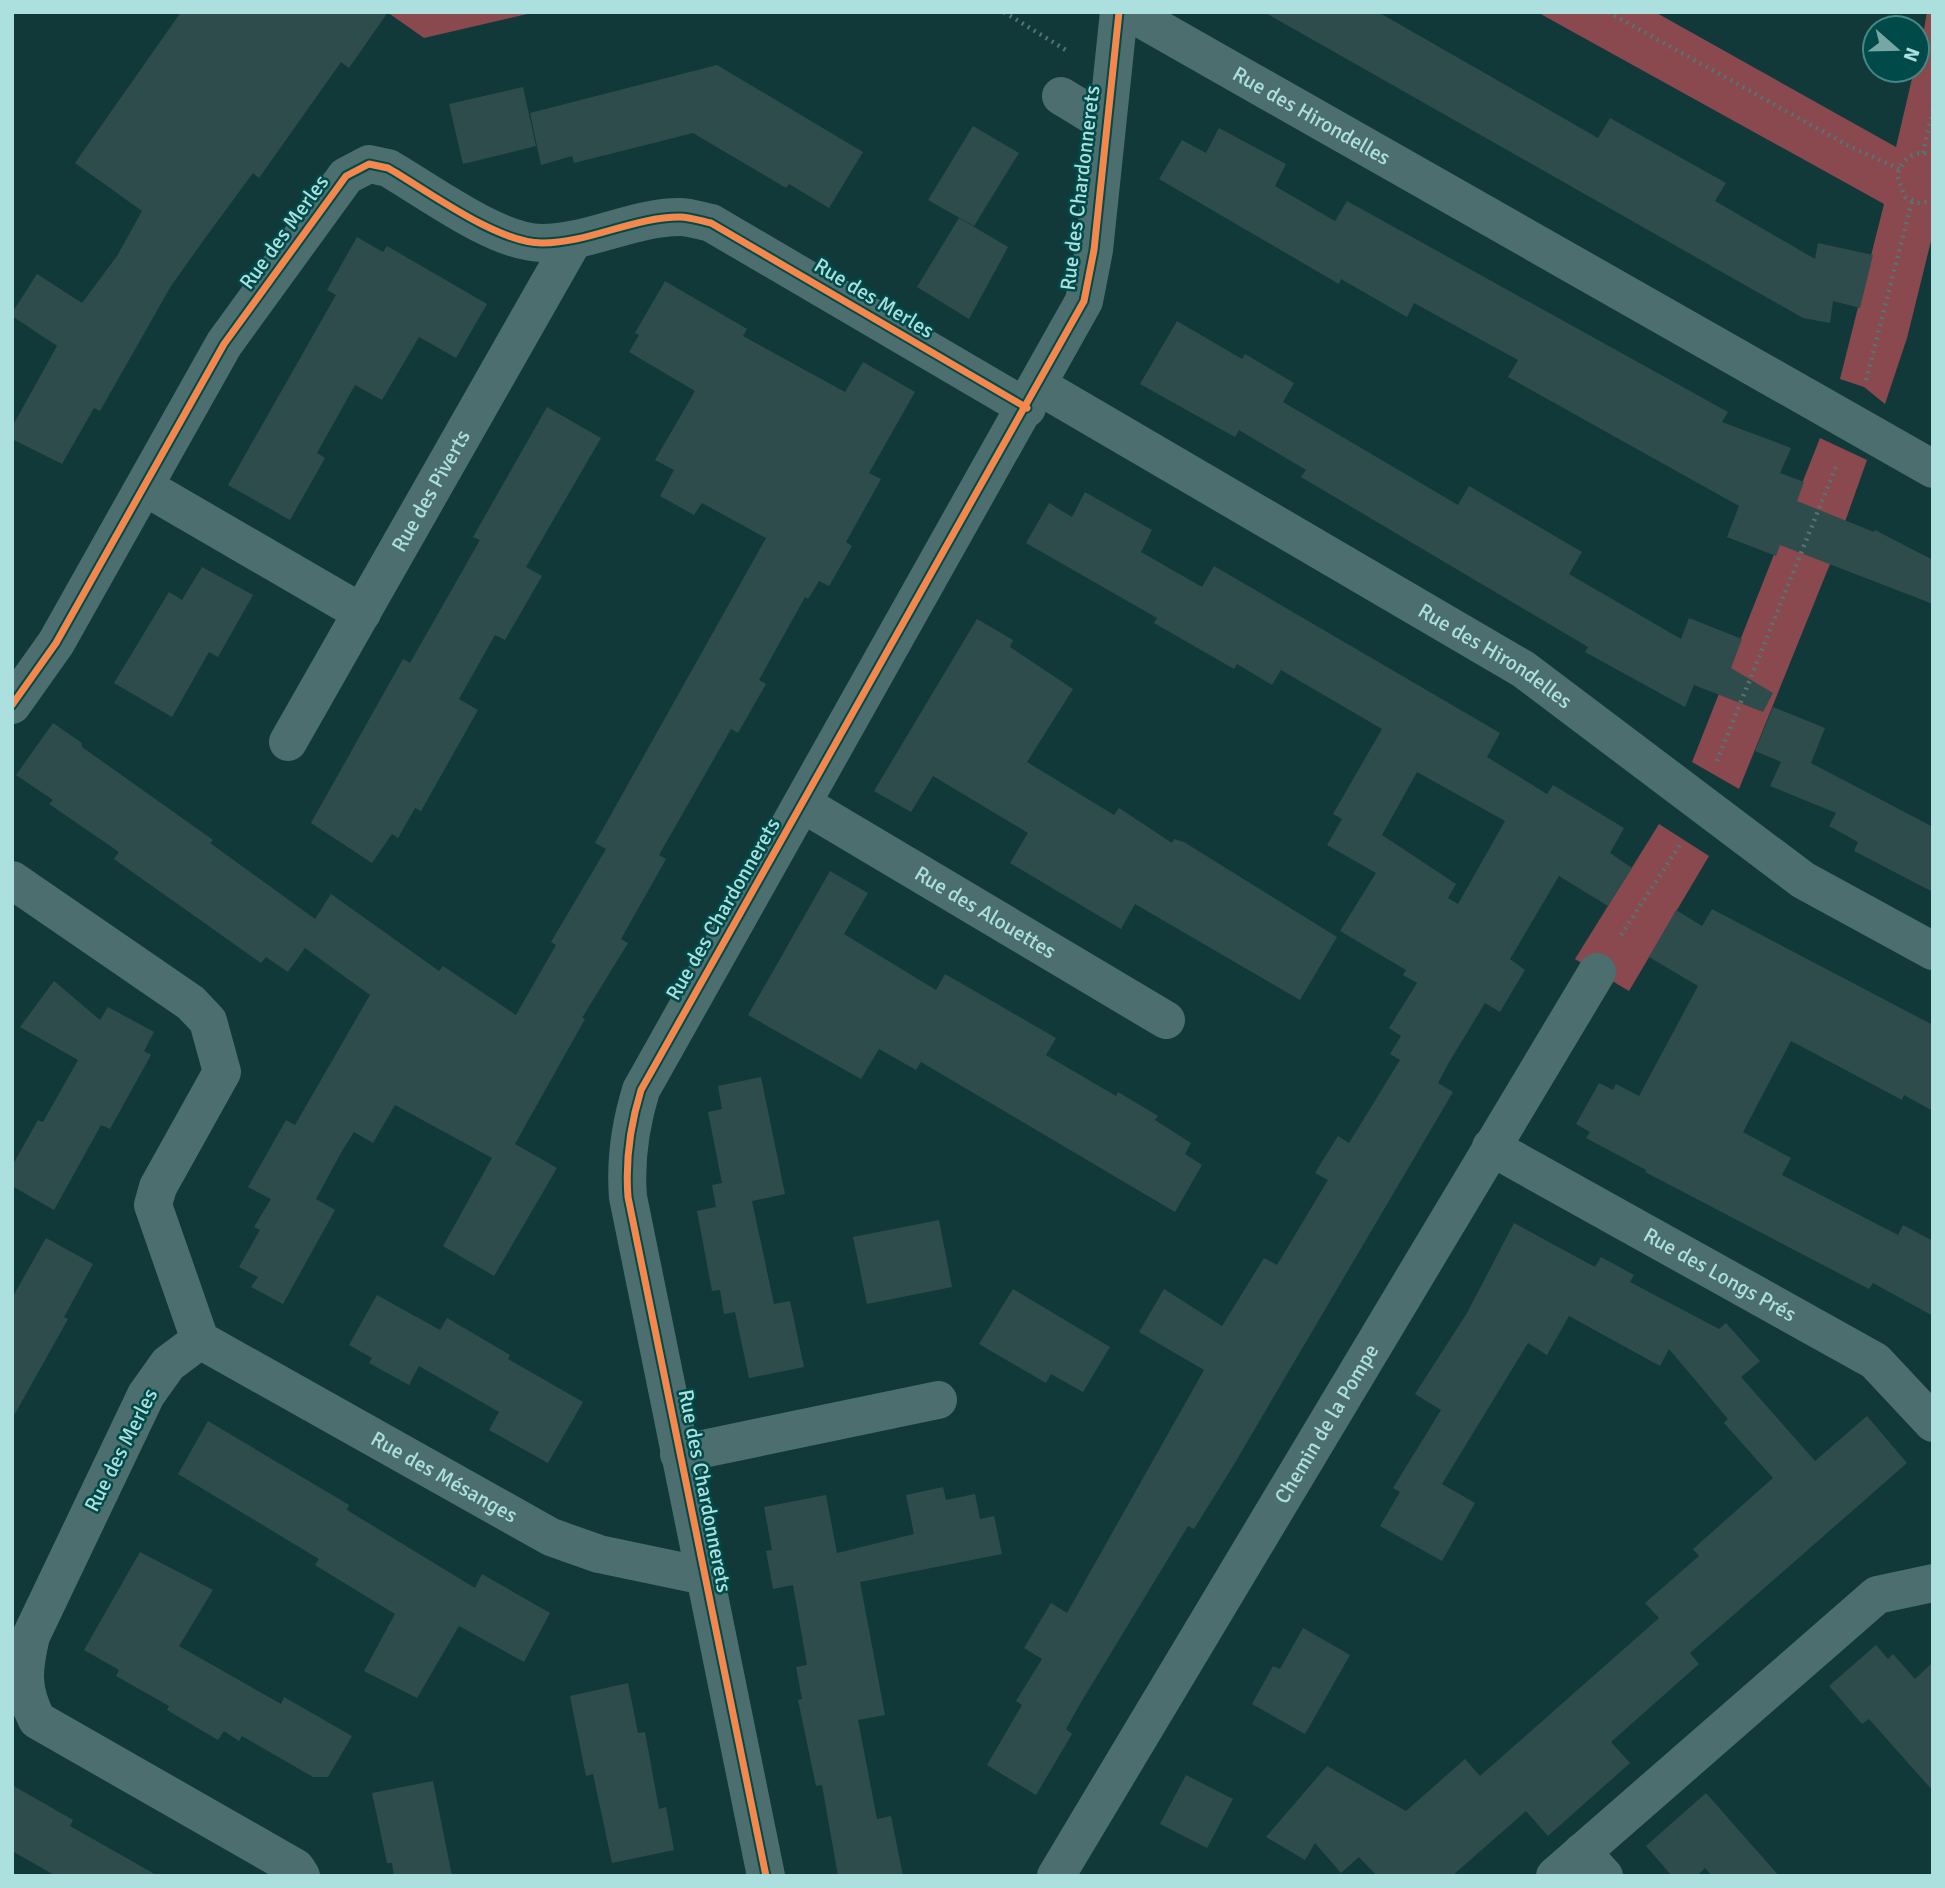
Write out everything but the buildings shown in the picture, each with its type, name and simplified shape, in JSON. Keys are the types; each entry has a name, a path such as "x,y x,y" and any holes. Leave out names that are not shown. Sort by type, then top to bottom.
{"street":[{"name":"Rue des Chardonnerets","path":"766,1876 628,1197 627,1150 631,1122 641,1090 1033,397 1084,300 1094,250 1119,12"},
{"name":"Rue des Hirondelles","path":"1129,12 1933,469"},
{"path":"1061,96 1107,124"},
{"name":"Rue des Merles","path":"12,705 56,643 224,344 346,176 369,164 388,168 500,233 540,243 573,241 654,219 682,217 711,223 1033,397"},
{"name":"Rue des Piverts","path":"288,742 573,241"},
{"name":"Rue des Hirondelles","path":"1033,397 1523,669 1803,880 1933,951"},
{"path":"145,487 362,613"},
{"name":"Rue des Alouettes","path":"803,804 1167,1020"},
{"path":"12,880 191,1003 208,1021 222,1072 158,1187 153,1205 200,1340"},
{"name":"Chemin de la Pompe","path":"1056,1876 1597,972"},
{"name":"Rue des Longs Prés","path":"1491,1147 1875,1361 1933,1423"},
{"name":"Rue des Merles","path":"200,1340 168,1364 146,1395 31,1636 20,1702 37,1720 296,1868 301,1876"},
{"name":"Rue des Mésanges","path":"200,1340 551,1537 588,1551 704,1576"},
{"path":"679,1454 938,1400"},
{"path":"1581,1868 1877,1595 1933,1583"}],"path":[{"path":"1004,12 1066,50"},
{"path":"1608,12 1849,146 1899,169"},
{"path":"1923,153 1933,109"},
{"path":"1933,155 1923,153 1908,157 1897,176 1901,192 1912,201 1933,201"},
{"path":"1597,972 1684,839 1701,803 1853,423 1912,201"}],"shaded area":[{"path":"387,12 536,12 424,38"},
{"path":"1537,12 1655,12 1896,147 1911,84 1931,84 1931,14 1927,14 1933,12 1933,233 1907,338 1885,404 1864,387 1840,379 1884,204"},
{"path":"1820,438 1867,460 1830,564 1739,789 1692,762"},
{"path":"1659,824 1709,856 1629,991 1575,959"}],"cycle path":[{"path":"766,1876 628,1197 627,1169 631,1130 641,1090 1084,301 1094,250 1119,12"},
{"path":"12,705 56,643 224,344 346,176 369,164 388,168 463,214 505,235 524,241 559,242 663,218 684,217 711,223 1027,408"}]}
